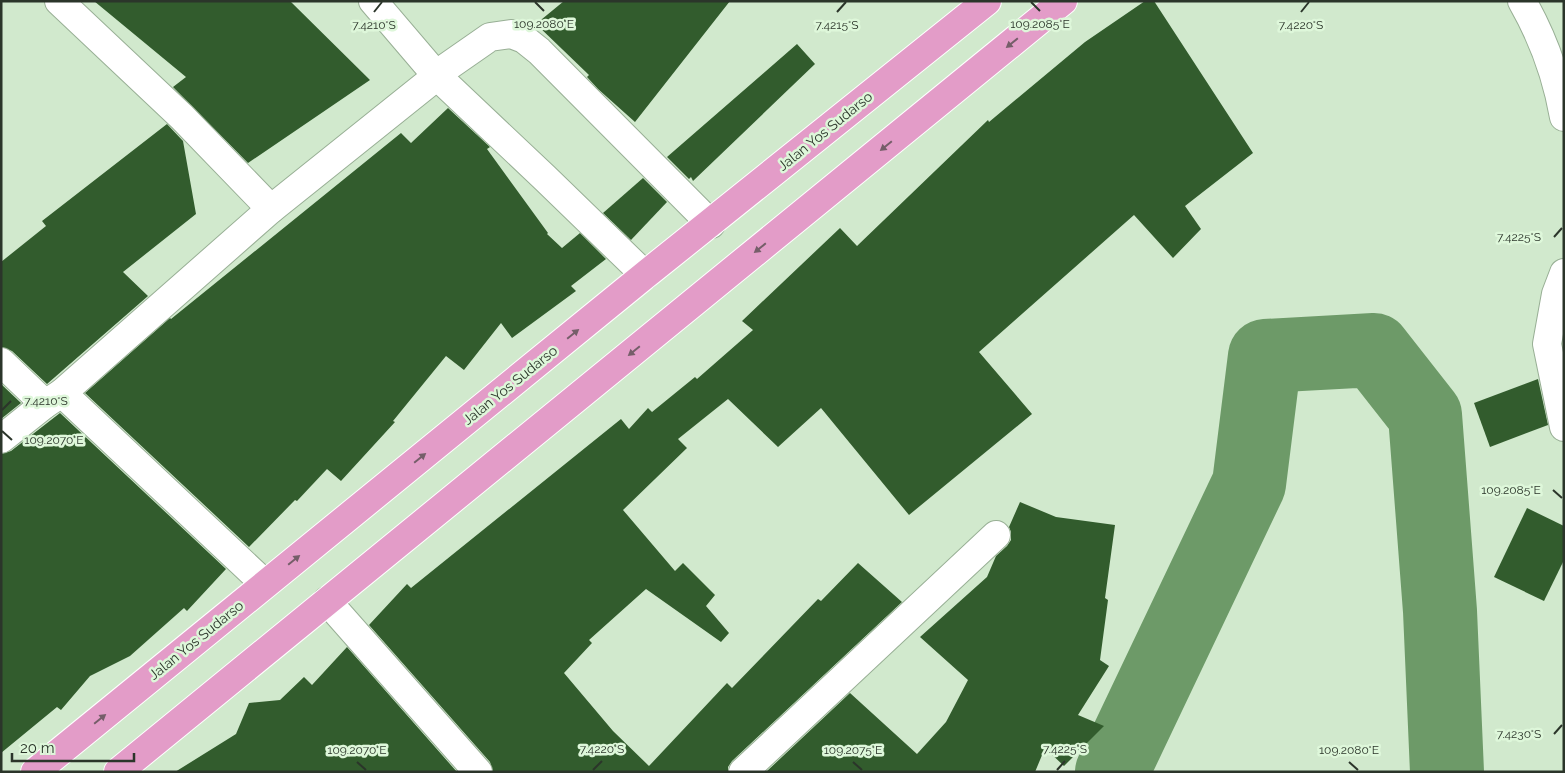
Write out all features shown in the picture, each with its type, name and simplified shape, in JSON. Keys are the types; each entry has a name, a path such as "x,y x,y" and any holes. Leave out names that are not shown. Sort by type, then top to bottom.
{"highway":[{"name":"Jalan Yos Sudarso","path":"36,772 265,584 987,1"},
{"path":"118,772 1063,1"}],"street":[{"path":"58,1 182,117 271,209"},
{"path":"373,1 437,76 645,276"},
{"path":"1522,1 1534,22 1559,90 1564,117"},
{"path":"1,438 54,398 271,209 444,69 490,37 511,34 524,39 539,51 711,224"},
{"path":"1564,274 1556,294 1547,344 1564,427"},
{"path":"1,362 54,398 265,584"},
{"path":"743,772 996,535"},
{"path":"327,601 478,772"}],"building":[{"path":"94,1 290,1 370,80 248,163 173,87 186,77"},
{"path":"564,1 730,1 635,122 598,89 587,77 589,75 536,24"},
{"path":"1145,1 1154,1 1253,153 1185,206 1201,229 1173,258 1134,215 979,352 1032,414 909,515 821,408 778,447 728,399 678,439 687,448 623,510 675,571 683,563 715,595 706,606 729,633 721,642 646,589 589,640 592,643 564,673 613,731 649,766 727,683 732,688 818,599 821,601 858,563 902,602 732,761 728,767 728,772 493,772 490,762 369,625 407,584 411,588 621,419 629,429 648,408 652,412 695,377 697,379 753,330 742,321 840,228 857,246 988,120 989,122 1085,42"},
{"path":"797,44 815,64 693,181 691,177 689,179 667,157"},
{"path":"448,108 490,147 487,149 547,234 562,248 580,233 606,259 571,286 576,291 512,338 501,323 464,370 446,356 393,421 395,422 341,481 327,469 249,547 85,393 170,318 401,133 411,143"},
{"path":"167,124 183,141 196,214 123,272 148,296 47,384 12,351 1,347 1,262 46,226 42,221"},
{"path":"643,178 667,202 631,240 603,213"},
{"path":"1538,379 1548,425 1490,447 1474,403"},
{"path":"1,384 21,403 1,419"},
{"path":"60,413 226,569 187,611 184,608 130,656 90,676 61,710 57,707 1,753 1,454 11,451"},
{"path":"1020,502 1056,517 1115,525 1105,598 1108,600 1100,660 1109,666 1078,715 1104,726 1064,766 1045,748 1035,772 766,772 850,693 917,754 946,722 968,680 920,637 987,577 996,556 1011,540 1009,527"},
{"path":"1527,508 1564,526 1564,560 1544,601 1494,577"},
{"path":"347,647 457,772 175,772 236,734 249,703 280,700 304,677 312,685"}],"waterway":[{"path":"1112,772 1249,484 1265,356 1374,350 1425,415 1440,611 1447,772"}]}
